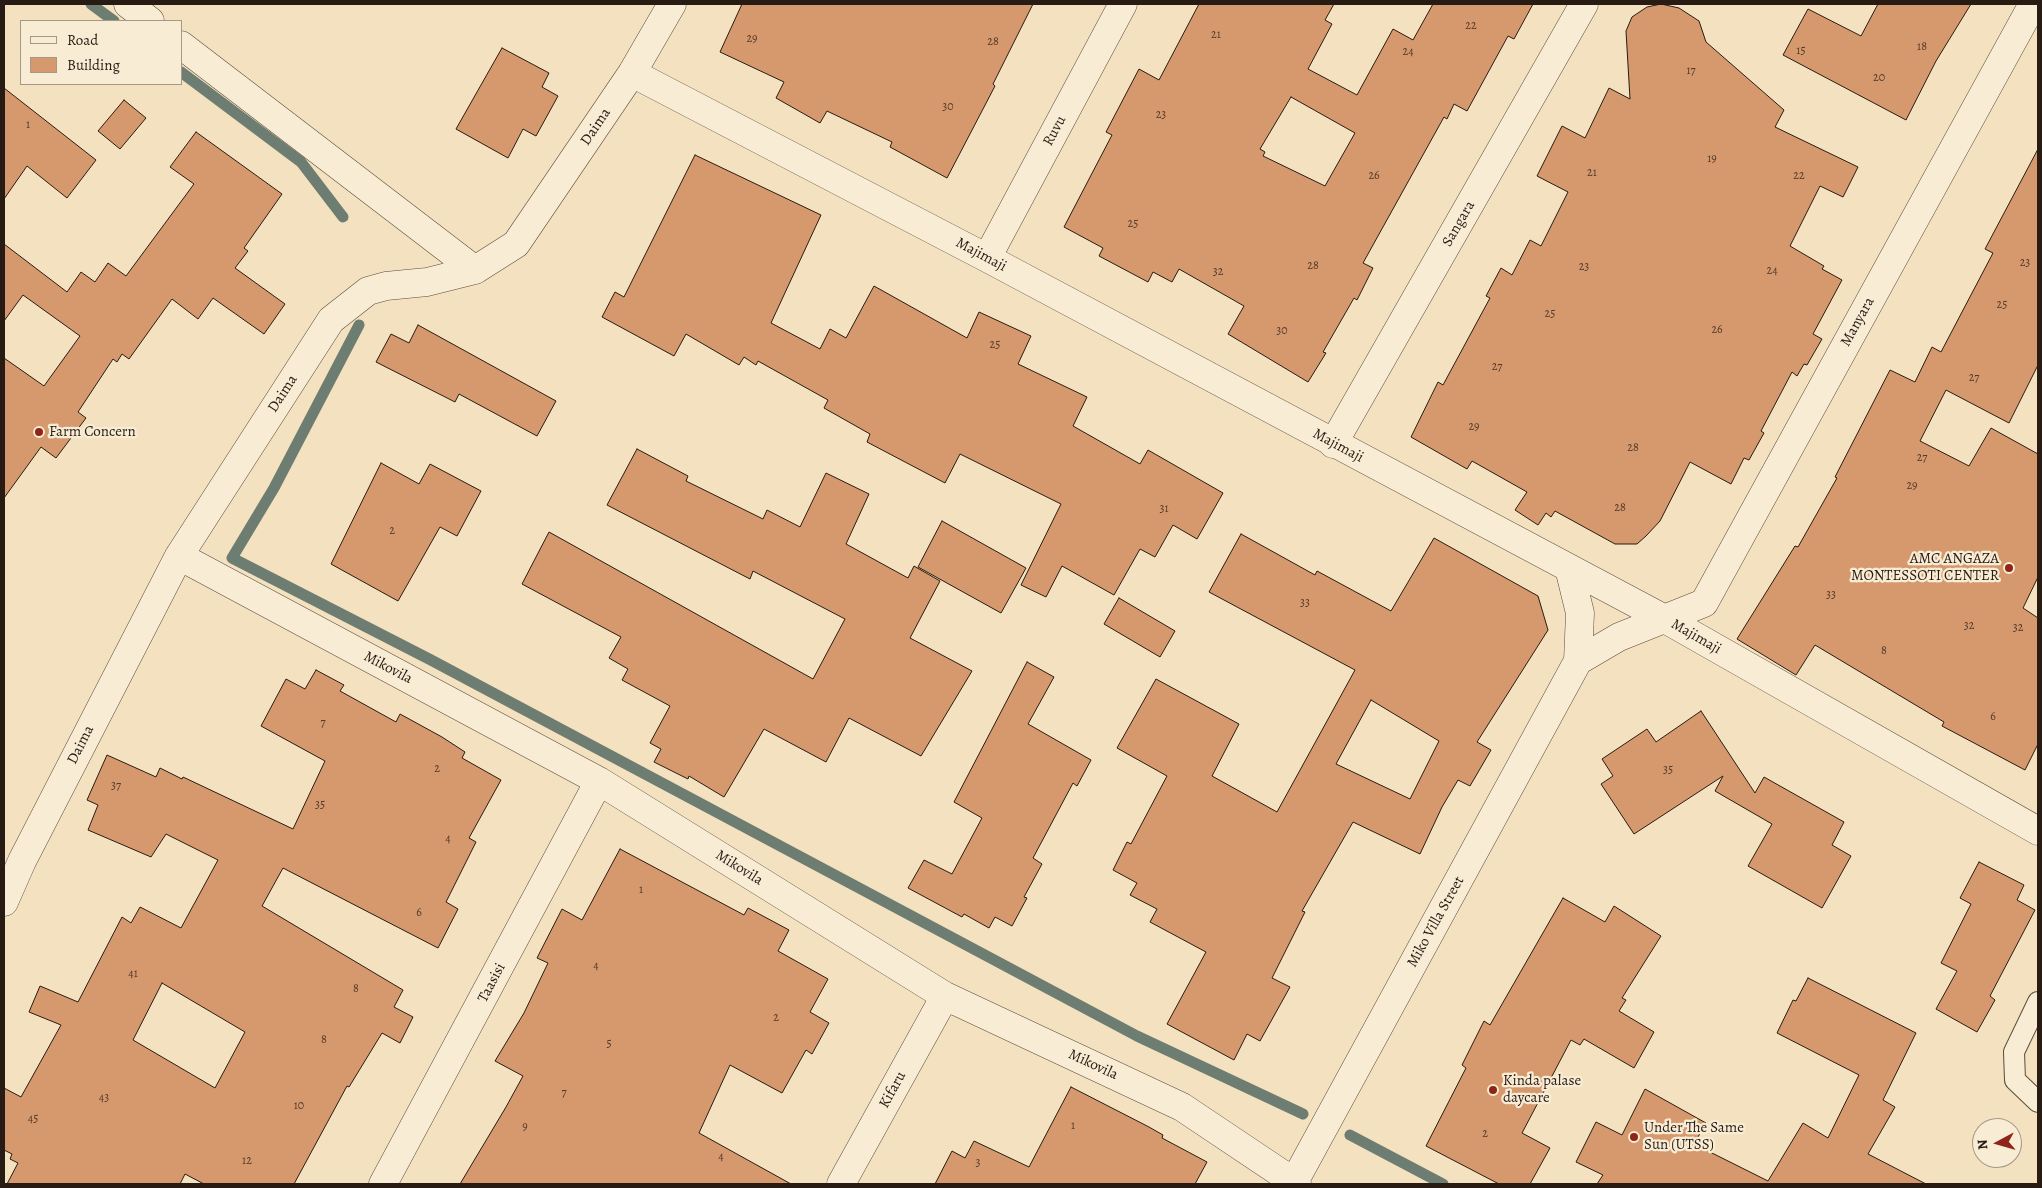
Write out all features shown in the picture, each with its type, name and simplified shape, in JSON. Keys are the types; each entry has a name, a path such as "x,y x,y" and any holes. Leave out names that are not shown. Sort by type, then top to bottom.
{"street":[{"path":"128,4 149,20"},
{"name":"Daima","path":"4,902 22,861 179,556 331,320 368,291 386,286 428,282 475,270 516,244 632,73 672,4"},
{"name":"Ruvu","path":"987,258 1123,4"},
{"name":"Sangara","path":"1333,444 1584,4"},
{"name":"Manyara","path":"1578,661 1618,637 1704,603 2033,4"},
{"path":"182,46 475,270"},
{"name":"Majimaji","path":"632,73 987,258 1333,444 1665,619 2038,831"},
{"name":"Mikovila","path":"179,556 599,781 944,996 1182,1107 1295,1184"},
{"path":"1569,568 1580,614 1578,661"},
{"name":"Miko Villa Street","path":"1295,1184 1578,661"},
{"name":"Taasisi","path":"383,1184 599,781"},
{"name":"Kifaru","path":"841,1184 944,996"}],"lane":[{"path":"2038,1002 2014,1052 2015,1080 2038,1102"}],"building":[{"path":"742,4 1033,4 993,84 995,86 947,178 890,147 892,142 827,111 820,123 776,98 784,82 720,52"},
{"path":"1199,4 1334,4 1325,20 1332,24 1308,69 1357,95 1393,29 1413,40 1433,4 1533,4 1514,39 1508,36 1467,111 1454,104 1447,119 1444,117 1363,263 1373,268 1357,300 1354,298 1323,352 1326,353 1308,382 1228,334 1244,306 1179,269 1172,282 1153,272 1148,282 1099,256 1103,248 1064,227 1112,135 1106,132 1139,69 1159,80","holes":["1291,97 1355,133 1325,186 1263,156 1265,152 1260,149"]},
{"path":"1661,4 1679,8 1699,21 1706,42 1784,110 1775,127 1858,167 1843,197 1820,186 1790,246 1824,266 1822,269 1842,280 1813,334 1822,339 1807,365 1804,364 1797,376 1792,372 1761,431 1764,433 1749,460 1744,458 1731,484 1690,462 1660,521 1637,544 1615,544 1555,511 1551,517 1546,513 1538,525 1515,510 1527,492 1472,461 1467,469 1411,437 1438,382 1443,385 1490,298 1486,296 1501,268 1512,275 1530,240 1541,246 1568,192 1537,176 1562,126 1585,138 1609,88 1630,99 1626,31 1632,17 1647,7"},
{"path":"1878,4 1971,4 1936,61 1906,120 1783,55 1808,9 1861,36"},
{"path":"502,48 549,73 542,87 558,96 536,136 523,129 508,158 456,129"},
{"path":"4,88 96,160 67,198 27,166 4,199"},
{"path":"124,100 146,118 120,149 98,131"},
{"path":"196,132 282,194 244,248 248,251 235,268 285,304 264,334 213,298 198,319 172,299 129,359 122,354 117,362 113,359 78,412 86,418 56,458 41,447 4,498 4,358 44,386 80,336 23,295 4,321 4,244 67,292 81,272 95,282 108,263 126,276 194,184 170,167"},
{"path":"2038,149 2038,365 2009,423 1946,390 1920,441 1969,466 1991,428 2038,454 2038,577 2023,608 2038,618 2038,744 2025,770 1942,726 1944,722 1815,645 1796,675 1737,639 1795,546 1798,547 1837,478 1835,477 1890,370 1915,382 1932,347 1941,352 1993,253 1985,249"},
{"path":"695,155 821,215 771,323 820,349 830,329 846,338 874,286 967,338 979,312 1031,336 1018,364 1087,397 1073,426 1140,464 1148,450 1223,493 1197,539 1173,525 1155,557 1140,549 1114,595 1062,566 1046,597 1021,585 1061,504 960,454 945,483 867,442 870,434 824,408 828,400 758,361 756,365 744,357 739,365 686,334 674,356 602,317 615,292 624,297"},
{"path":"418,325 556,401 537,436 459,394 455,402 376,362 391,334 409,343"},
{"path":"637,449 688,476 686,481 763,519 767,510 800,527 826,473 869,494 846,544 908,578 914,566 940,581 910,638 972,671 921,756 849,718 826,762 764,729 724,797 689,776 688,779 654,762 661,749 650,743 670,706 622,680 628,669 609,658 621,637 522,584 549,532 813,679 845,619 753,571 750,579 607,505"},
{"path":"381,463 419,484 430,464 481,491 457,536 440,527 398,601 331,564"},
{"path":"942,521 1026,568 1001,613 918,567"},
{"path":"1241,534 1315,575 1317,571 1391,611 1434,538 1538,596 1548,630 1477,742 1491,750 1470,786 1458,780 1442,807 1420,854 1353,822 1302,911 1305,912 1272,978 1290,987 1260,1041 1247,1034 1234,1060 1167,1024 1206,952 1150,922 1157,909 1130,895 1137,883 1113,870 1127,842 1131,844 1167,776 1117,748 1156,679 1239,724 1212,776 1277,812 1355,670 1209,592","holes":["1371,700 1439,741 1410,799 1336,764"]},
{"path":"1119,598 1175,631 1160,657 1104,624"},
{"path":"1027,662 1054,677 1028,724 1091,760 1077,786 1073,783 1033,858 1042,864 1024,897 1027,898 1012,926 995,917 989,928 964,914 962,917 908,888 924,860 952,874 982,818 954,802"},
{"path":"316,670 344,685 340,691 396,722 400,714 442,737 465,752 462,758 501,780 469,838 476,842 446,902 458,909 438,948 283,868 262,906 403,990 394,1007 413,1017 400,1043 382,1033 349,1087 347,1086 294,1184 204,1184 185,1174 180,1184 7,1184 18,1163 10,1159 12,1154 4,1150 4,1088 21,1097 61,1025 29,1012 40,986 78,1002 122,917 131,923 140,907 181,928 218,860 166,834 151,857 88,830 98,805 87,800 107,755 156,777 160,768 182,779 183,777 293,829 325,761 261,726 286,679 305,689","holes":["162,983 245,1032 215,1088 133,1040"]},
{"path":"1701,711 1755,793 1764,777 1844,822 1832,845 1851,856 1822,908 1748,866 1772,824 1715,791 1723,776 1634,834 1601,784 1613,776 1602,759 1647,729 1656,742"},
{"path":"620,849 744,915 748,908 789,930 778,951 828,979 810,1012 829,1023 812,1054 806,1050 782,1093 730,1065 699,1133 791,1184 460,1184 523,1076 495,1061 524,1013 548,963 537,958 562,909 582,920"},
{"path":"1979,862 2024,885 2017,900 2035,910 1990,996 1995,1000 1977,1032 1936,1009 1957,971 1941,963 1971,904 1960,898"},
{"path":"1563,898 1605,922 1614,906 1661,936 1622,998 1626,1000 1619,1011 1654,1032 1634,1068 1584,1039 1580,1045 1571,1040 1522,1133 1550,1148 1530,1184 1499,1184 1426,1146 1466,1068 1462,1065 1484,1021 1490,1025"},
{"path":"1808,978 1916,1033 1883,1100 1895,1107 1868,1154 1926,1184 1597,1184 1603,1175 1576,1162 1596,1122 1622,1135 1645,1089 1706,1123 1694,1144 1768,1181 1803,1123 1828,1138 1859,1075 1777,1033 1793,1000 1796,1001"},
{"path":"1071,1087 1149,1127 1163,1135 1162,1138 1207,1162 1195,1184 935,1184 952,1151 965,1158 974,1141 1029,1167"}],"waterway":[{"path":"91,4 113,20"},
{"path":"182,73 301,162 343,217"},
{"path":"359,325 274,488 232,558 431,660 1137,1036 1303,1114"},
{"path":"1350,1135 1443,1184"}],"place":[{"name":"Farm Concern","path":"39,432"},
{"name":"AMC ANGAZA MONTESSOTI CENTER","path":"2009,568"},
{"name":"Kinda palase daycare","path":"1493,1090"},
{"name":"Under The Same Sun (UTSS)","path":"1634,1137"}]}
